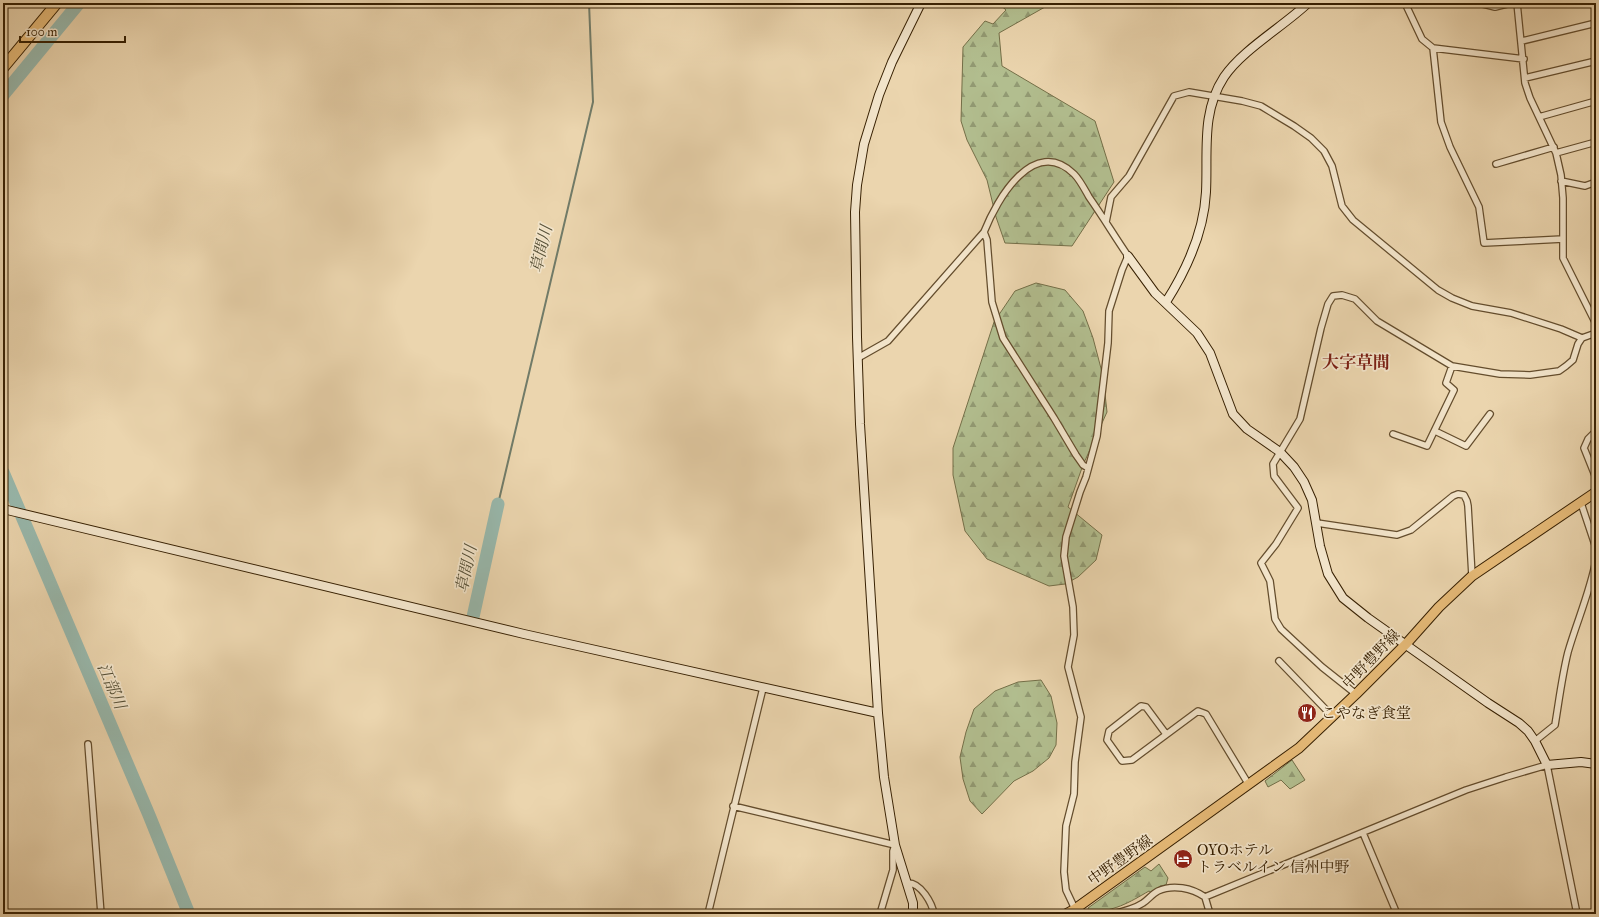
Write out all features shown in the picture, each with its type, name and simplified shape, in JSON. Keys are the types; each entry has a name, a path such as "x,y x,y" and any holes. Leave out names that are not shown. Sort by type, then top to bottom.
{"highway":[{"path":"3,68 57,3"}],"main road":[{"name":"中野豊野線","path":"1066,914 1250,785 1299,748 1333,717 1406,644 1439,607 1472,576 1596,492"}],"street":[{"path":"913,914 913,903 908,882 896,845 884,777 878,713 862,462 855,212 857,186 864,144 879,95 892,62 921,3"},
{"path":"1166,302 1176,286 1194,249 1203,219 1206,192 1207,124 1214,96 1224,76 1239,60 1308,3"},
{"path":"1405,3 1422,39 1433,48 1524,59"},
{"path":"1479,3 1495,7 1511,3"},
{"path":"1517,3 1525,78 1530,98 1555,150 1561,181 1563,198 1563,258 1596,324"},
{"path":"1522,41 1596,23"},
{"path":"1433,48 1441,122 1450,147 1480,207 1484,243 1563,239"},
{"path":"1525,78 1596,60"},
{"path":"1106,222 1111,197 1129,176 1174,96 1189,92 1242,101 1261,106 1311,138 1324,151 1332,166 1342,206 1352,220 1438,290 1452,298 1472,306 1511,313 1561,329 1582,338"},
{"path":"1539,117 1596,101"},
{"path":"1496,164 1596,142"},
{"path":"858,358 888,341 984,232 991,214 1015,180 1026,169 1036,164 1048,162 1057,164 1074,175 1128,256 1155,293 1197,333 1210,353 1233,414 1247,429 1280,452 1294,467 1304,482 1312,500 1320,546 1328,574 1344,598 1368,618 1488,703 1519,723 1528,731 1535,741 1547,765 1576,914"},
{"path":"1561,181 1585,186 1596,182"},
{"path":"984,232 987,240 992,302 1003,338 1076,455 1083,465 1088,468"},
{"path":"1085,914 1075,909 1066,890 1064,872 1066,826 1074,794 1075,762 1081,717 1068,667 1074,635 1073,607 1064,556 1066,537 1097,436 1108,343 1110,311 1122,270 1128,256"},
{"path":"1356,694 1287,636 1275,619 1270,581 1261,563 1276,544 1298,508 1274,476 1273,464 1300,419 1321,328 1328,304 1333,296 1342,295 1355,299 1377,321 1452,366 1500,374 1530,375 1559,371 1573,360 1578,344 1582,338 1596,333"},
{"path":"1393,434 1426,446 1435,431 1454,390 1446,383 1452,366"},
{"path":"1435,431 1466,446 1490,414"},
{"path":"1596,431 1588,439 1584,448 1596,478"},
{"path":"1317,523 1396,535 1411,530 1453,496 1458,494 1464,495 1468,506 1472,576"},
{"path":"1581,503 1596,548"},
{"path":"7,510 524,634 878,713"},
{"path":"1535,741 1555,725 1562,679 1568,653 1596,560"},
{"path":"1279,661 1333,717"},
{"path":"708,914 762,688"},
{"path":"1166,734 1146,707 1141,706 1109,731 1107,740 1122,760 1132,760 1198,711 1206,714 1250,785"},
{"path":"88,744 101,914"},
{"path":"1205,897 1466,790 1547,765 1581,762 1596,764"},
{"path":"733,806 896,845"},
{"path":"1364,833 1397,914"},
{"path":"880,914 893,870 893,851 896,845"},
{"path":"908,882 912,883 922,891 933,906 934,914"},
{"path":"1110,914 1118,913 1142,904 1157,891 1178,887 1198,892 1205,897 1210,914"}],"green space":[{"path":"998,3 1052,3 999,33 1002,66 1095,121 1114,182 1072,246 1005,243 996,217 987,180 967,140 961,121 963,47 985,21 993,24 1006,10"},
{"path":"1036,283 1065,290 1083,311 1093,338 1103,376 1107,412 1083,465 1068,507 1102,535 1096,560 1078,577 1065,584 1049,586 987,559 965,531 953,475 953,448 994,322 1015,291"},
{"path":"1041,680 1051,696 1057,723 1056,745 1049,758 1033,771 1014,781 982,814 970,801 963,779 960,757 966,732 974,709 995,691 1018,682"},
{"path":"1292,760 1305,780 1290,789 1281,780 1268,787 1265,781"},
{"path":"1159,864 1168,878 1166,885 1160,886 1152,893 1149,891 1120,906 1105,910 1089,911 1088,908 1145,867 1151,871"}],"waterway":[{"name":"江部川","path":"3,95 79,3"},
{"name":"草間川","path":"499,500 593,102 589,3"},
{"name":"江部川","path":"3,472 149,815 189,914"},
{"name":"草間川","path":"473,617 498,504"}],"place":[{"name":"こやなぎ食堂","path":"1307,713"},
{"name":"OYOホテル トラベルイン 信州中野","path":"1183,859"}],"district":[{"name":"大字草間","path":"1356,362"}]}
